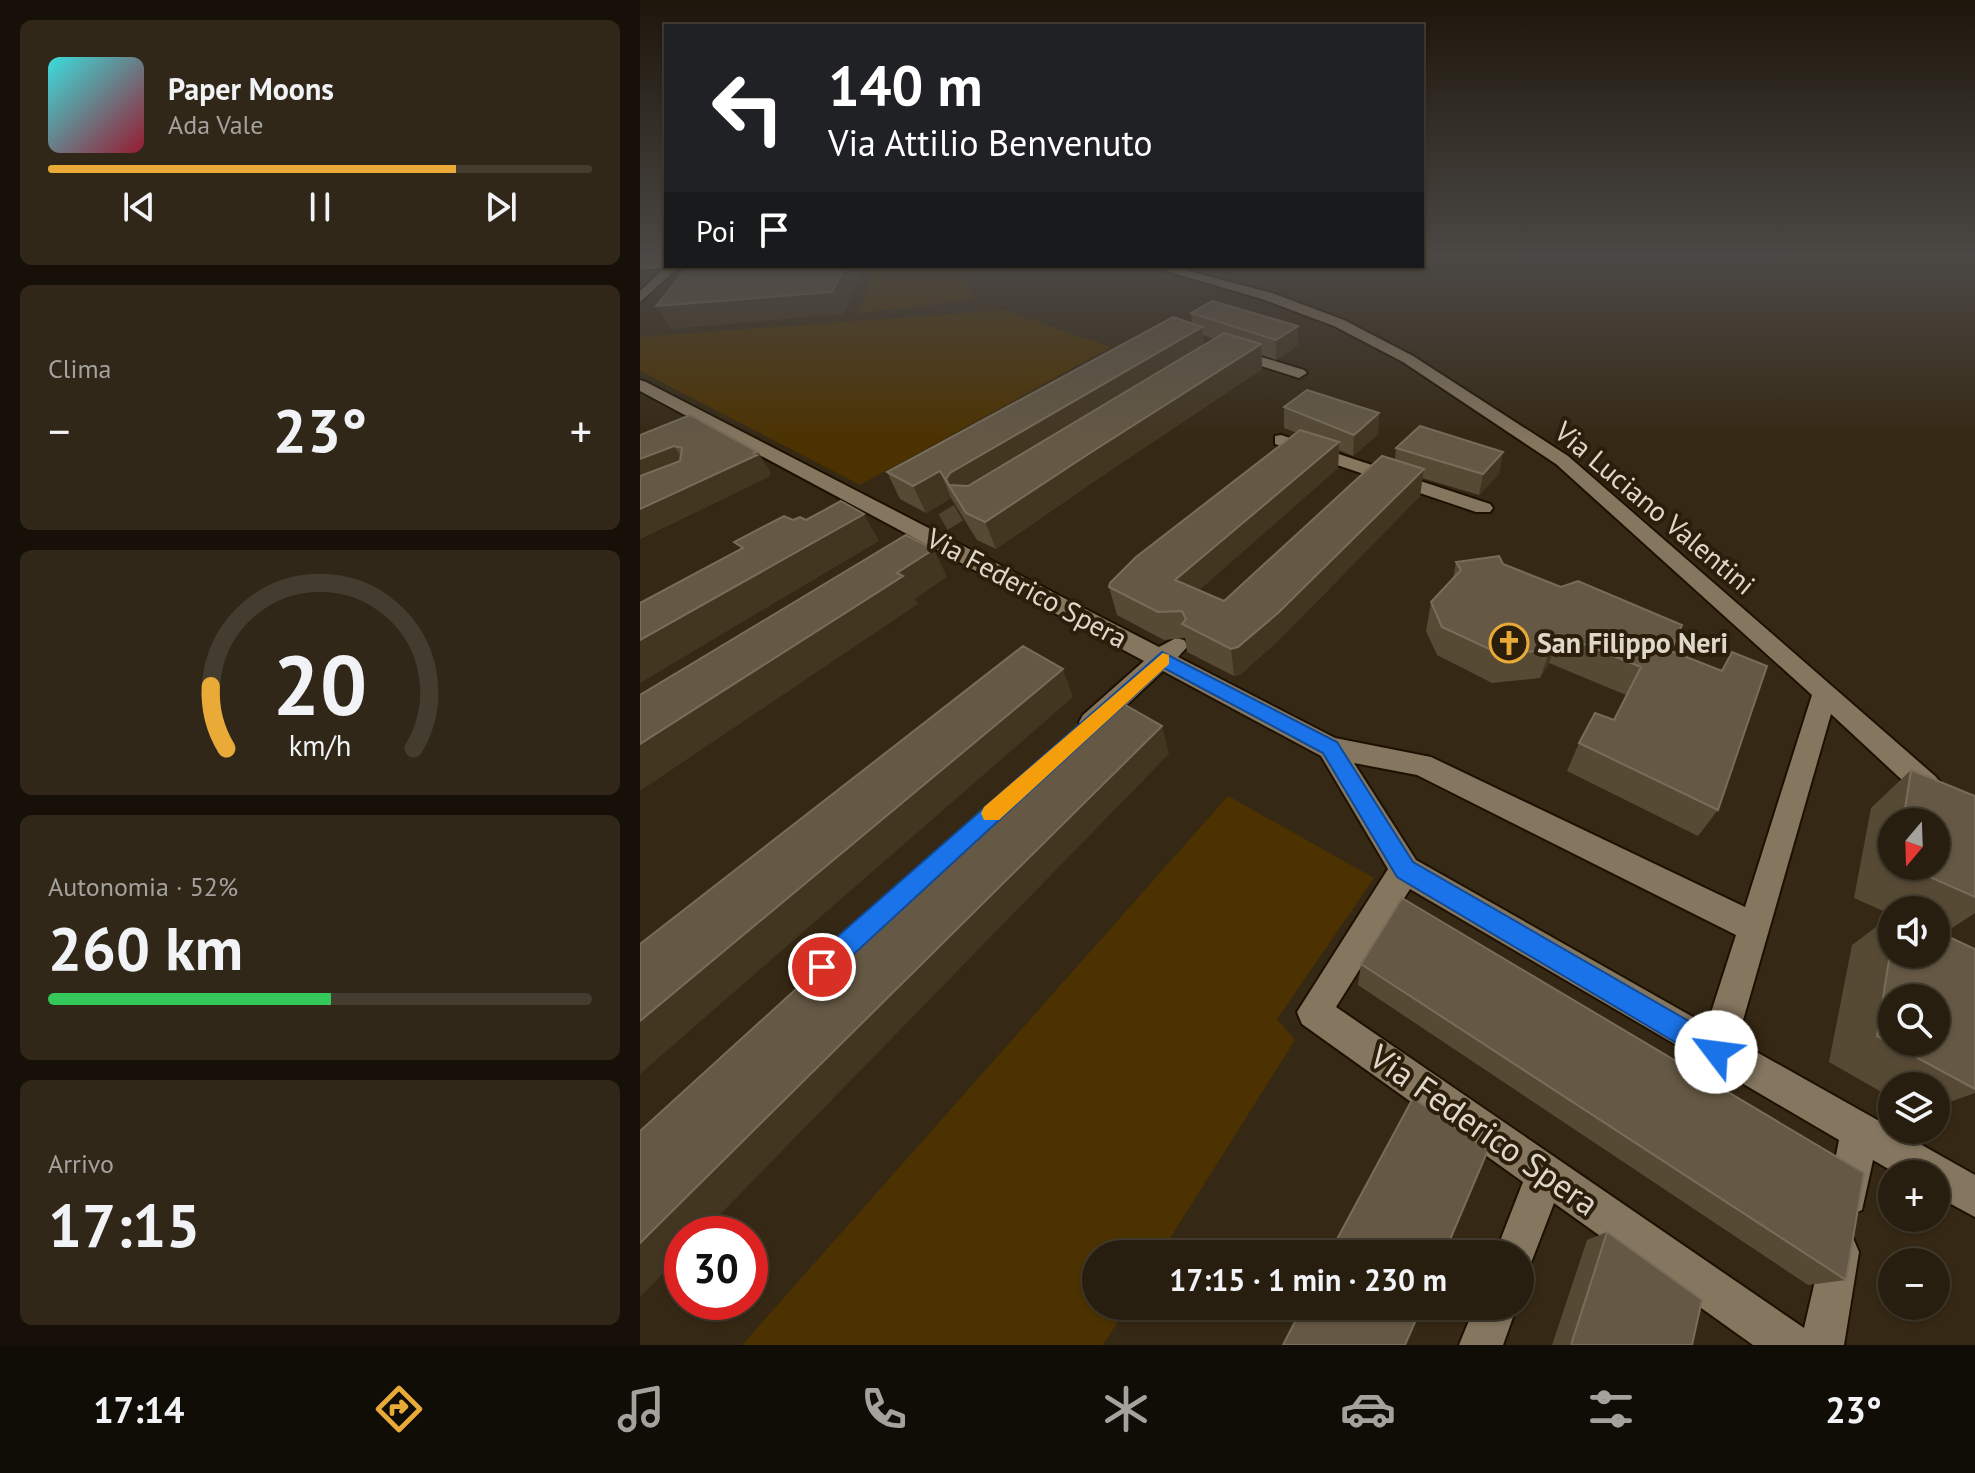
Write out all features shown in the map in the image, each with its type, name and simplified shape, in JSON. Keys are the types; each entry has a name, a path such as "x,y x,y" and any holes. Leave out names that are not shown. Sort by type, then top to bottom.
{"street":[{"name":"Via Luciano Valentini","path":"1328,319 1408,359 1562,460 1666,549 1925,784 1975,841"},
{"path":"1214,350 1299,373"},
{"name":"Via Federico Spera","path":"640,385 934,528 1169,652 1330,748"},
{"path":"1281,440 1483,508"},
{"path":"1348,491 1371,470"},
{"path":"1069,743 1169,652"},
{"path":"1716,1052 1825,693"},
{"path":"1330,748 1422,765 1754,928"},
{"path":"1330,748 1405,870 1716,1052 1909,1160"},
{"name":"Via Federico Spera","path":"1405,870 1314,1012 1790,1345"},
{"path":"1822,1345 1859,1131"},
{"path":"1520,1240 1546,1173"},
{"path":"1950,1183 1975,1197"},
{"path":"1481,1345 1491,1320"}],"shaded area":[{"path":"886,319 1029,319 1111,347 860,485 640,371 640,337"},
{"path":"1228,796 1374,878 1277,1019 1295,1040 1169,1240 1082,1240 1082,1320 1119,1320 1103,1345 742,1345 764,1320 768,1320 768,1316"}],"building":[{"path":"1170,319 1202,327 950,473 946,479 949,485 968,486 1224,333 1261,344 985,522 966,513 940,471 913,486 887,472"},
{"path":"1209,319 1273,319 1298,326 1276,340"},
{"path":"1307,390 1379,413 1354,435 1284,407"},
{"path":"690,415 758,452 754,453 757,455 640,509 640,476 680,461 682,448 674,446 640,459 640,435"},
{"path":"1420,426 1503,452 1483,474 1396,448"},
{"path":"1300,430 1339,442 1175,580 1224,601 1382,456 1424,469 1278,613 1238,647 1231,649 1182,624 1186,619 1182,611 1158,612 1109,587 1136,557"},
{"path":"841,501 864,514 640,640 640,603 743,548 734,542 784,516 806,520"},
{"path":"906,535 934,549 897,573 903,576 640,744 640,695"},
{"path":"1499,556 1503,564 1561,587 1578,581 1682,625 1671,651 1722,671 1732,652 1767,666 1718,810 1579,743 1595,713 1614,720 1641,667 1559,634 1550,650 1500,654 1442,627 1431,602 1461,570 1456,562"},
{"path":"1023,646 1063,669 640,1021 640,944"},
{"path":"1115,699 1162,726 640,1243 640,1131"},
{"path":"1911,770 1975,796 1975,897 1937,880 1950,880 1950,808 1905,808"},
{"path":"1402,898 1864,1173 1846,1280 1361,964"},
{"path":"1950,937 1975,949 1975,1089 1950,1075 1950,1072 1944,1072 1914,1056 1950,1056 1950,984 1885,984 1888,968 1950,968"},
{"path":"1413,1098 1488,1150 1450,1240 1337,1240"},
{"path":"1607,1232 1702,1300 1692,1345 1571,1345"},
{"path":"1296,1320 1416,1320 1405,1345 1283,1345"}],"tunnel":[{"path":"943,522 970,506"}],"slow traffic":[{"path":"992,813 1163,659"}],"place":[{"name":"San Filippo Neri","path":"1509,643"}],"route":[{"path":"822,967 1162,659 1330,748 1405,870 1716,1052"}]}
